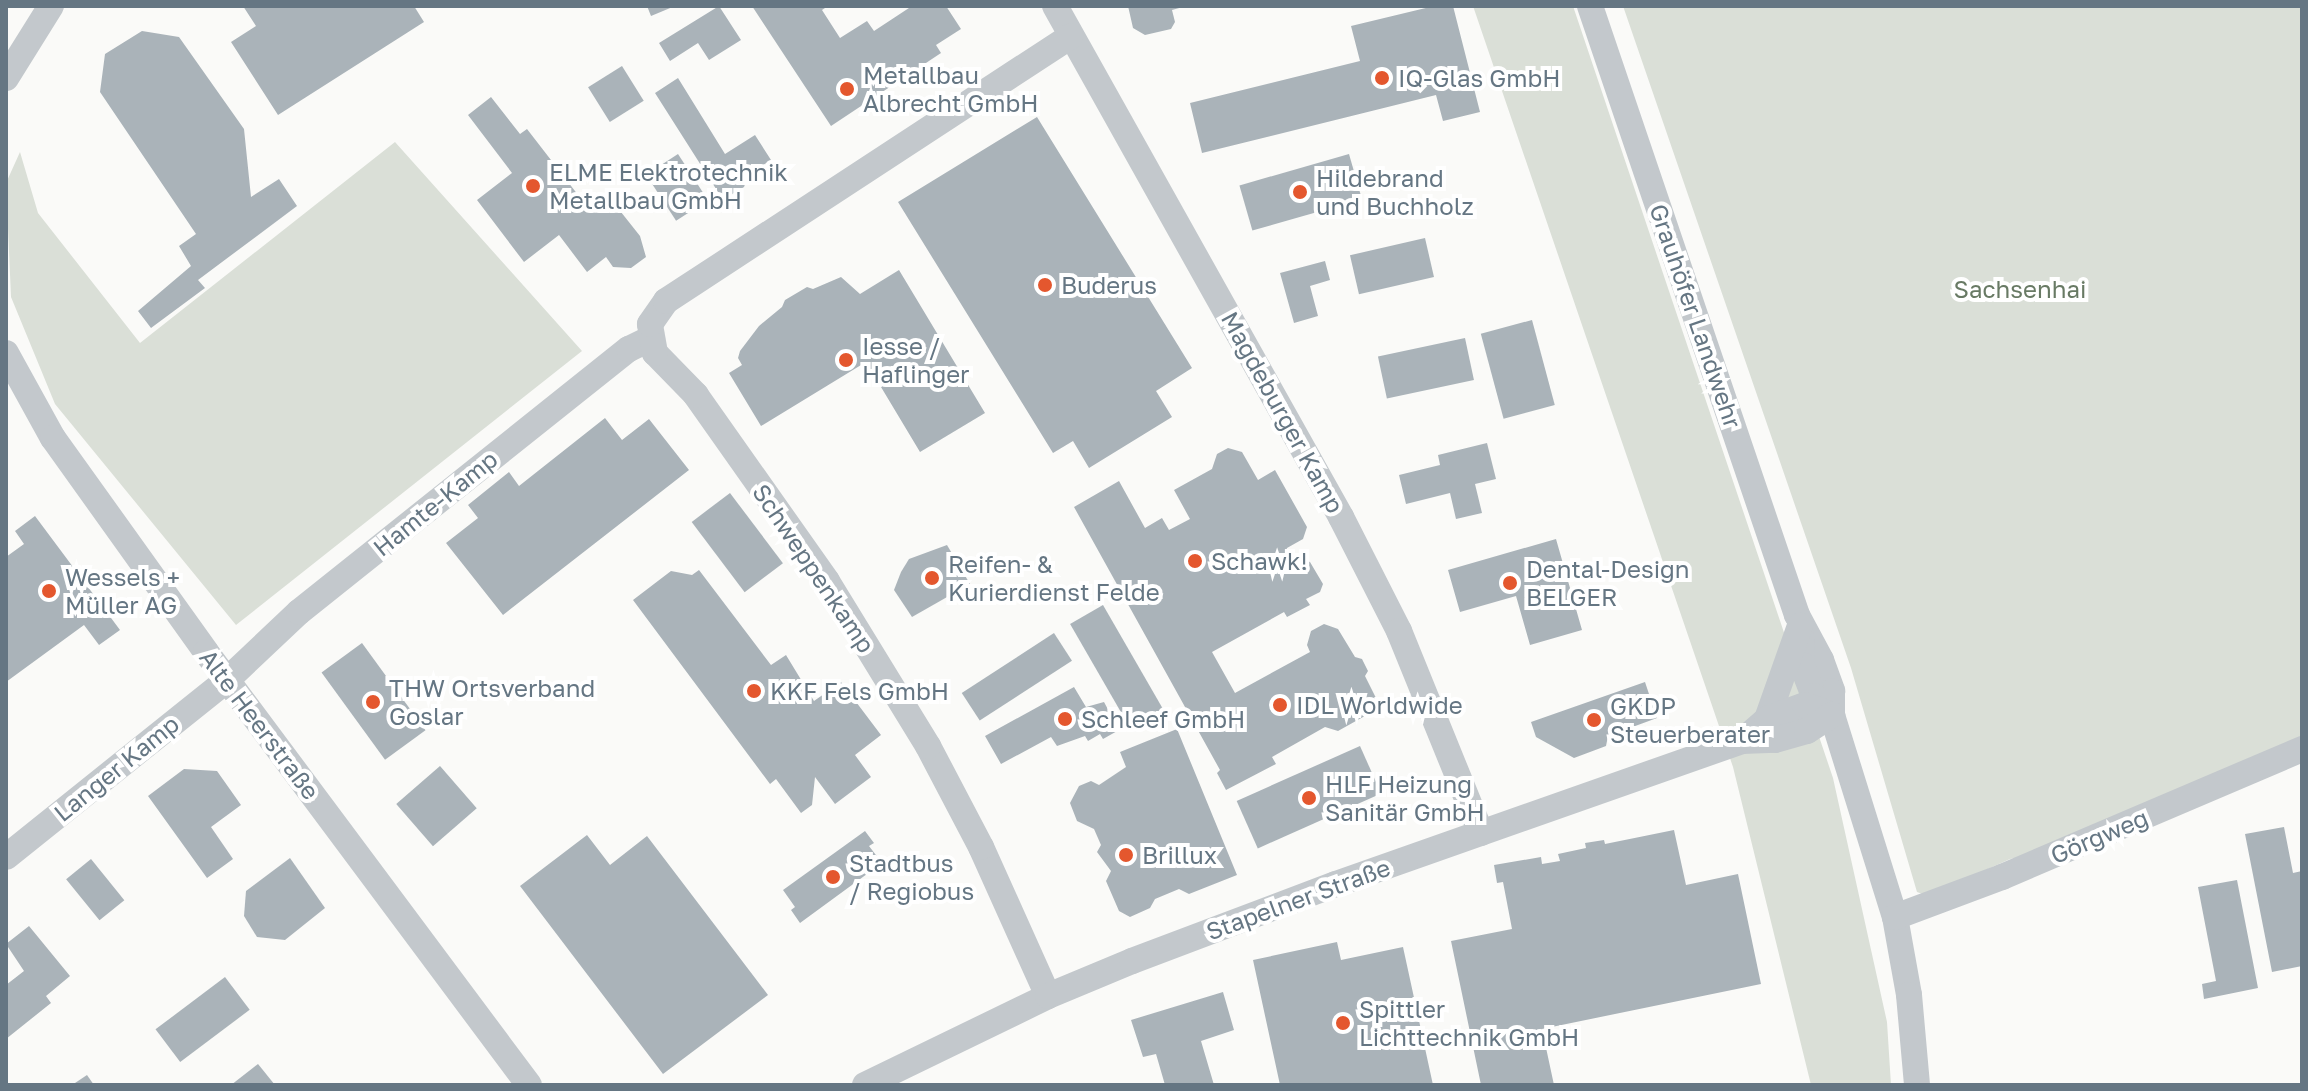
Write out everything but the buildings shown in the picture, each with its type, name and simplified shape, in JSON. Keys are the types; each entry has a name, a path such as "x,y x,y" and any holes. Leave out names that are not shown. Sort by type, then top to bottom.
{"street":[{"path":"6,78 51,6"},
{"name":"Magdeburger Kamp","path":"1055,6 1341,517 1399,631 1481,833"},
{"name":"Grauhöfer Landwehr","path":"1590,6 1800,626 1832,691 1832,715 1895,917 1909,995 1917,1085"},
{"name":"Hamte-Kamp","path":"227,680 299,612 651,331 666,301 1070,37"},
{"name":"Schweppenkamp","path":"651,331 655,353 696,395 827,581 928,746 981,847 1048,996"},
{"name":"Alte Heerstraße","path":"6,353 53,438 227,680 529,1085"},
{"path":"1767,719 1800,626"},
{"name":"Langer Kamp","path":"6,857 227,680"},
{"name":"Stapelner Straße","path":"1742,741 1767,719 1805,705 1832,715"},
{"name":"Stapelner Straße","path":"865,1085 1048,996 1336,884 1742,741 1775,740 1807,731 1832,715"},
{"name":"Görgweg","path":"1895,917 2002,877 2302,749"}],"green space":[{"path":"1473,6 1573,6 1833,778 1887,1022 1891,1085 1811,1085 1733,767"},
{"name":"Sachsenhai","path":"1623,6 2302,6 2302,747 2031,855 2010,859 1928,896 1917,892 1851,668"},
{"path":"395,142 582,351 236,625 55,404 11,297 6,183 20,152 38,213 140,343"}],"place":[{"name":"IQ-Glas GmbH","path":"1382,78"},
{"name":"Metallbau Albrecht GmbH","path":"847,89"},
{"name":"ELME Elektrotechnik Metallbau GmbH","path":"533,186"},
{"name":"Hildebrand und Buchholz","path":"1300,192"},
{"name":"Buderus","path":"1045,285"},
{"name":"Iesse / Haflinger","path":"846,360"},
{"name":"Schawk!","path":"1195,561"},
{"name":"Reifen- & Kurierdienst Felde","path":"932,578"},
{"name":"Dental-Design BELGER","path":"1510,583"},
{"name":"Wessels + Müller AG","path":"49,591"},
{"name":"KKF Fels GmbH","path":"754,691"},
{"name":"THW Ortsverband Goslar","path":"373,702"},
{"name":"IDL Worldwide","path":"1280,705"},
{"name":"Schleef GmbH","path":"1065,719"},
{"name":"GKDP Steuerberater","path":"1594,720"},
{"name":"HLF Heizung Sanitär GmbH","path":"1309,798"},
{"name":"Brillux","path":"1126,855"},
{"name":"Stadtbus / Regiobus","path":"833,877"},
{"name":"Spittler Lichttechnik GmbH","path":"1343,1023"}]}
